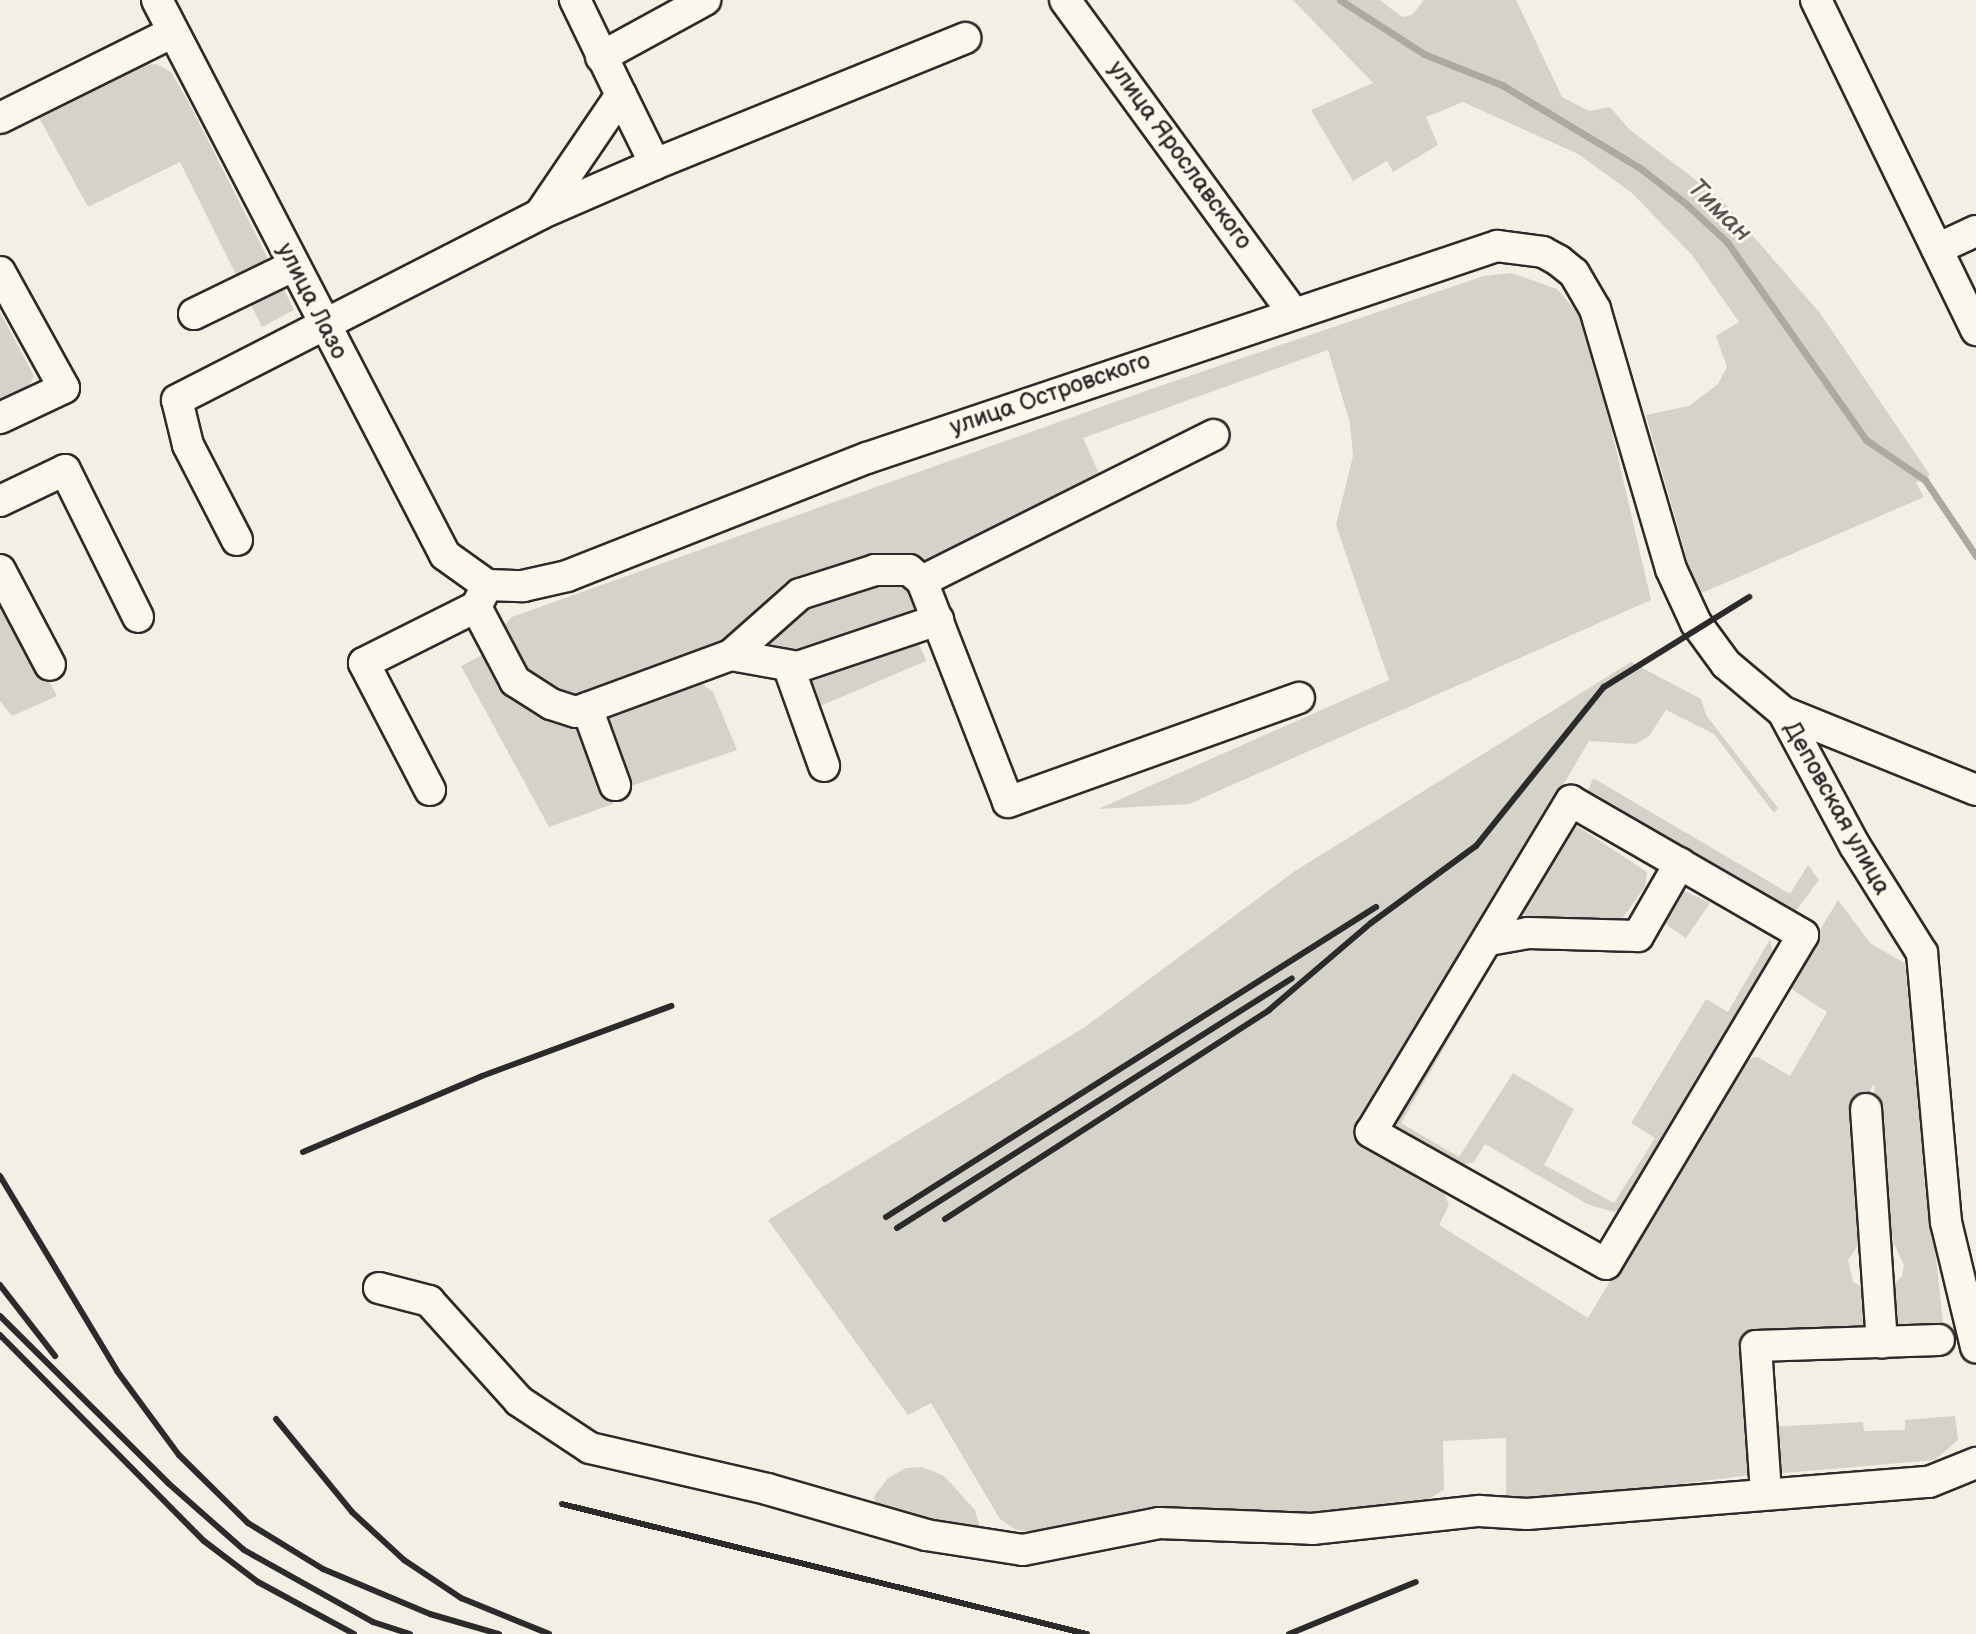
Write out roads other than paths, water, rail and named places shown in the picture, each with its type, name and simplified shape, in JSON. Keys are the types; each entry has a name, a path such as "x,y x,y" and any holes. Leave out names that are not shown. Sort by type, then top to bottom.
{"street":[{"name":"улица Лазо","path":"157,0 445,555 482,596"},
{"path":"575,0 655,164"},
{"path":"601,57 705,0"},
{"name":"улица Ярославского","path":"1065,0 1292,311"},
{"path":"1816,0 1976,330"},
{"path":"0,118 173,32"},
{"path":"237,540 188,445 177,400 325,327 540,214 965,38"},
{"path":"540,214 621,95"},
{"path":"1937,249 1976,231"},
{"name":"улица Островского","path":"482,596 567,576 867,458 1292,311 1497,246 1543,252 1559,261 1574,273 1595,309"},
{"path":"194,314 293,266"},
{"path":"0,272 64,388 0,418"},
{"name":"Деповская улица","path":"1595,309 1671,569 1688,608 1726,664 1783,712 1855,846 1922,953 1946,1222 1976,1347"},
{"path":"922,581 1213,435"},
{"path":"0,500 65,470 138,617"},
{"path":"430,790 364,663 482,596 515,681 551,704 576,712 731,655 800,594 893,566 909,570 922,581 1008,802 1299,698"},
{"path":"0,570 50,665"},
{"path":"731,655 789,668 938,620"},
{"path":"789,668 824,766"},
{"path":"587,708 615,785"},
{"path":"1783,712 1976,790"},
{"path":"1571,801 1680,863 1803,935 1606,1264 1371,1132 1571,801"},
{"path":"1489,940 1541,933 1638,936 1680,863"},
{"path":"1866,1109 1882,1342"},
{"path":"379,1288 429,1301 519,1401 590,1448 767,1489 926,1535 1023,1550 1159,1523 1312,1529 1479,1511 1527,1514 1929,1482 1976,1463"},
{"path":"1766,1493 1756,1346 1939,1340"}],"waterway":[{"name":"Тиман","path":"1340,0 1424,54 1502,85 1640,168 1685,203 1727,242 1866,440 1925,480 1976,556"}],"railway":[{"path":"945,1219 1269,1010 1371,923 1476,846 1604,687 1749,597"},
{"path":"886,1217 1376,907"},
{"path":"897,1228 1292,978"},
{"path":"303,1152 482,1076 671,1006"},
{"path":"0,1176 117,1371 179,1455 248,1523 323,1569 430,1614 499,1634"},
{"path":"0,1285 55,1356"},
{"path":"0,1316 168,1483 244,1550 373,1622 410,1634"},
{"path":"0,1335 204,1541 258,1582 354,1634"},
{"path":"276,1419 352,1512 404,1560 461,1598 549,1634"},
{"path":"562,1504 1087,1634"},
{"path":"1289,1634 1416,1582"}]}
